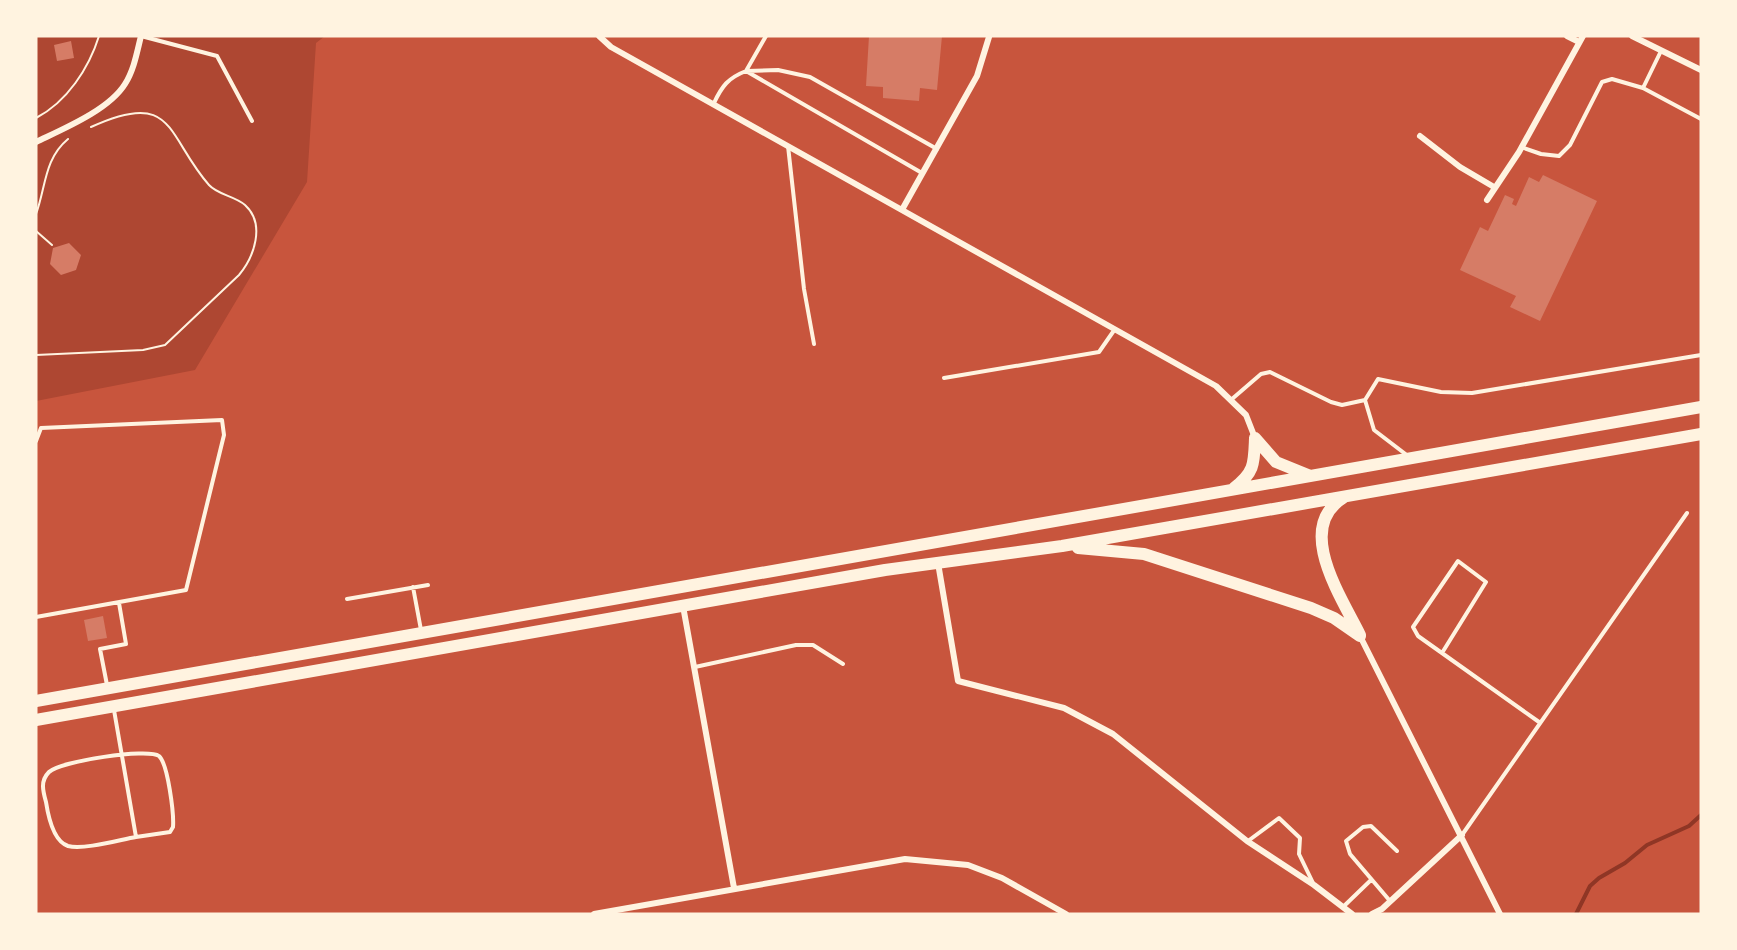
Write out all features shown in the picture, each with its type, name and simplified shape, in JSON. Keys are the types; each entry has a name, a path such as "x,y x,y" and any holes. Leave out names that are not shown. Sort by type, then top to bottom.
{"highway":[{"path":"36,701 1701,407"},
{"path":"36,720 938,562 1062,546 1697,436"},
{"path":"1255,438 1276,462 1309,476"},
{"path":"1231,490 1246,479 1254,466 1255,438"},
{"path":"1346,496 1336,503 1324,517 1321,531 1322,550 1329,571 1360,636"},
{"path":"1062,546 1144,554 1311,608 1334,618 1360,636"}],"street":[{"path":"36,142 68,126 116,96 125,84 135,63 141,36"},
{"path":"598,36 611,47 903,208 1216,386 1246,415 1255,438"},
{"path":"1487,200 1521,147 1581,39 1567,36"},
{"path":"1632,36 1701,70"},
{"path":"903,208 977,76 989,37"},
{"path":"1420,136 1460,167 1494,187"},
{"path":"938,562 957,681 1064,708 1113,734 1247,842 1314,885 1352,914"},
{"path":"683,606 734,888"},
{"path":"1360,636 1500,914"},
{"path":"1372,914 1390,901 1462,835"},
{"path":"594,914 734,888 911,860 968,866 984,871 1066,914"}],"lane":[{"path":"141,36 217,56 252,121"},
{"path":"746,71 766,36"},
{"path":"1643,88 1661,51"},
{"path":"714,103 722,88 732,77 746,71 778,70 810,77 937,149"},
{"path":"746,71 923,174"},
{"path":"1521,147 1541,154 1559,156 1570,145 1602,82 1612,79 1643,88 1701,119"},
{"path":"788,144 804,289 814,344"},
{"path":"944,378 1100,351 1115,328"},
{"path":"1232,399 1261,374 1270,372 1331,402 1342,405 1365,400 1378,379 1441,392 1472,393 1701,355"},
{"path":"1365,400 1374,430 1410,458"},
{"path":"36,441 41,428 222,420 224,435 186,590 36,617"},
{"path":"1462,835 1687,513"},
{"path":"1442,653 1486,582 1458,561 1413,627 1418,636 1539,722"},
{"path":"347,599 428,585"},
{"path":"413,587 422,633"},
{"path":"108,689 100,649 126,644 119,603"},
{"path":"695,667 796,645 813,645 843,664"},
{"path":"113,706 136,837"},
{"path":"152,752 165,763 173,827 170,832 164,834 136,837 68,846 62,842 52,825 42,786 44,778 50,771 61,765 152,752"},
{"path":"1247,842 1279,818 1300,838 1299,854 1314,885"},
{"path":"1390,901 1346,848 1346,841 1363,827 1371,826 1396,851"},
{"path":"1343,907 1371,880"}],"path":[{"path":"36,118 53,107 82,74 92,57 99,36"},
{"path":"36,355 143,350 165,345 239,275 249,263 255,246 255,226 244,204 212,188 176,132 162,120 139,112 112,117 89,128"},
{"path":"36,214 50,161 57,148 69,138"},
{"path":"36,231 52,245"}],"shaded area":[{"path":"36,36 325,36 316,43 307,182 195,370 36,401"}],"building":[{"path":"869,36 942,36 937,90 920,88 919,101 883,98 883,87 866,86"},
{"path":"71,41 74,58 57,61 54,45"},
{"path":"1543,175 1597,201 1540,321 1510,307 1516,296 1460,270 1480,227 1488,231 1505,195 1514,199 1512,204 1516,206 1529,177 1539,182"},
{"path":"69,243 81,255 76,270 61,275 50,264 53,248"},
{"path":"103,616 107,638 88,641 84,620"}],"waterway":[{"path":"1576,914 1590,886 1599,878 1625,863 1647,845 1689,826 1701,815"}]}
